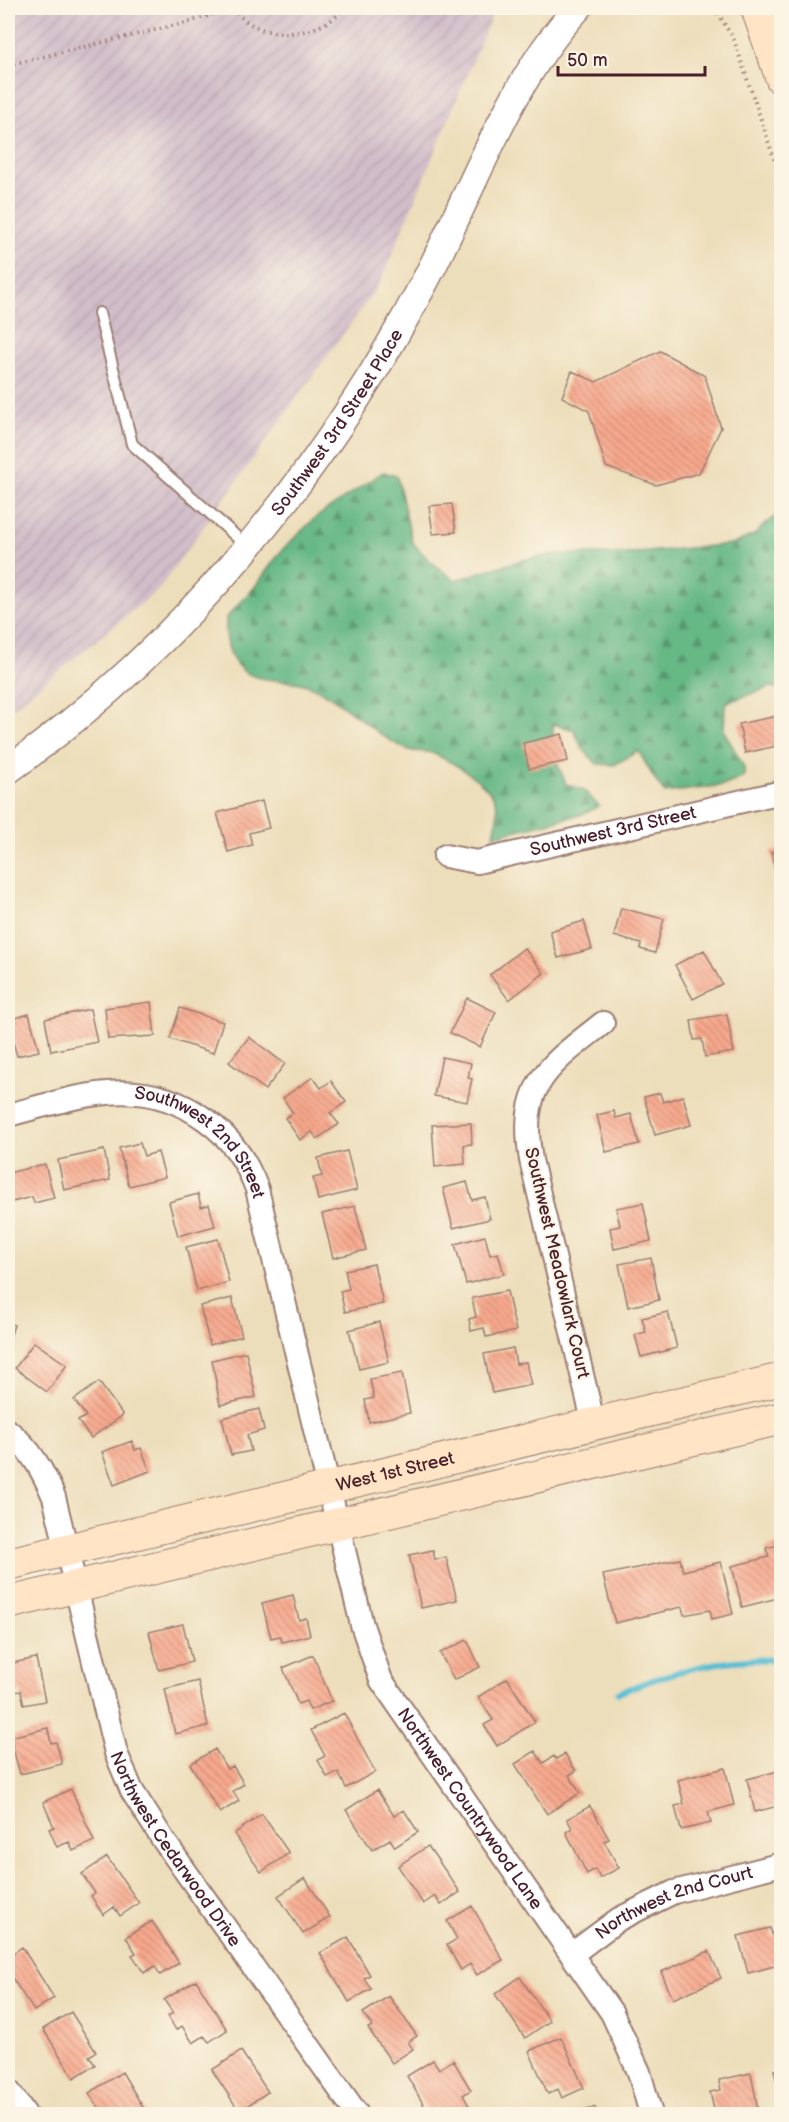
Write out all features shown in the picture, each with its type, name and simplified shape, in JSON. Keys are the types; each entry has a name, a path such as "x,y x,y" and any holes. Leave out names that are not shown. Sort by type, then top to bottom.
{"main road":[{"path":"757,8 782,79"},
{"name":"West 1st Street","path":"8,1564 782,1379"},
{"name":"West 1st Street","path":"8,1603 782,1418"}],"street":[{"name":"Southwest 3rd Street Place","path":"8,770 78,717 205,596 248,547 301,480 384,353 422,286 542,50 578,8"},
{"name":"Southwest 3rd Street","path":"445,856 477,862 782,792"},
{"name":"Southwest Meadowlark Court","path":"594,1425 531,1160 528,1117 536,1083 555,1061 603,1023"},
{"name":"Southwest 2nd Street","path":"8,1115 77,1098 122,1092 159,1094 191,1109 224,1133 248,1165 257,1189 329,1486"},
{"name":"Northwest Cedarwood Drive","path":"8,1431 29,1452 44,1474 54,1497 116,1754 132,1791 164,1841 357,2115"},
{"name":"Northwest Countrywood Lane","path":"329,1486 362,1625 381,1680 612,2013 639,2072 651,2115"},
{"name":"Northwest 2nd Court","path":"572,1954 619,1919 674,1892 782,1864"},
{"path":"8,2090 25,2115"}],"lane":[{"path":"99,312 132,444 248,547"}],"path":[{"path":"8,65 193,21 232,8 252,24 275,32 294,34 314,30 334,21 345,8"},
{"path":"715,8 734,40 782,182"}],"shaded area":[{"path":"8,8 495,8 380,283 158,590 8,712"}],"green space":[{"path":"383,472 397,476 412,542 429,560 454,580 522,560 556,554 626,554 733,544 756,534 767,522 781,513 781,689 771,687 725,703 724,731 744,767 744,777 725,785 665,793 638,751 614,765 597,764 582,748 574,730 553,724 553,753 566,784 583,790 599,806 583,814 494,836 497,805 488,790 467,772 434,754 410,750 394,743 321,691 299,683 256,677 241,669 236,664 228,645 226,618 254,588 282,550 315,518"}],"building":[{"path":"660,351 705,376 721,428 699,473 656,485 606,467 589,411 562,397 572,371 596,382"},
{"path":"452,504 456,532 433,534 429,506"},
{"path":"782,715 782,745 745,753 739,724"},
{"path":"562,734 568,761 529,769 523,743"},
{"path":"262,801 269,828 249,833 252,845 228,852 217,813"},
{"path":"782,849 782,893 781,893 771,852"},
{"path":"621,908 664,919 655,953 640,949 641,944 614,936"},
{"path":"584,921 592,949 558,958 550,931"},
{"path":"524,948 544,973 509,1000 490,975"},
{"path":"704,950 722,984 693,999 675,965"},
{"path":"467,998 496,1012 480,1047 450,1033"},
{"path":"151,1002 155,1036 108,1039 105,1008"},
{"path":"180,1008 223,1022 213,1053 170,1039"},
{"path":"90,1009 97,1042 51,1051 45,1019"},
{"path":"29,1014 39,1051 17,1056 12,1038 8,1039 8,1020"},
{"path":"727,1014 734,1052 705,1057 702,1039 694,1040 691,1020"},
{"path":"249,1037 285,1064 265,1090 229,1062"},
{"path":"442,1057 471,1063 468,1078 472,1079 467,1102 434,1096"},
{"path":"313,1077 321,1088 331,1081 346,1102 330,1113 339,1124 317,1139 312,1132 300,1140 285,1118 293,1113 283,1098"},
{"path":"660,1093 663,1102 683,1096 691,1125 655,1135 644,1097"},
{"path":"614,1111 616,1118 631,1114 639,1144 606,1152 597,1115"},
{"path":"471,1123 472,1144 464,1145 465,1164 435,1167 432,1125"},
{"path":"140,1143 144,1156 158,1152 165,1177 129,1186 119,1148"},
{"path":"104,1150 110,1180 64,1190 58,1160"},
{"path":"347,1151 357,1190 318,1200 313,1178 322,1176 318,1158"},
{"path":"45,1164 54,1198 34,1203 32,1197 8,1203 8,1173"},
{"path":"467,1182 472,1200 485,1197 490,1219 453,1228 443,1188"},
{"path":"198,1194 201,1207 209,1205 215,1226 178,1236 169,1202"},
{"path":"643,1203 651,1241 614,1249 610,1228 620,1226 616,1208"},
{"path":"355,1206 366,1250 333,1258 322,1214"},
{"path":"485,1236 490,1255 498,1253 504,1274 466,1284 455,1244"},
{"path":"218,1239 229,1282 197,1291 186,1247"},
{"path":"651,1258 659,1300 628,1307 619,1264"},
{"path":"374,1264 383,1304 345,1312 340,1291 349,1289 345,1270"},
{"path":"507,1291 516,1331 486,1337 484,1328 471,1331 469,1319 476,1317 472,1298"},
{"path":"232,1298 242,1336 210,1345 200,1306"},
{"path":"668,1312 677,1348 641,1357 635,1335 646,1332 642,1318"},
{"path":"379,1322 389,1362 359,1369 349,1330"},
{"path":"8,1323 14,1325 8,1344"},
{"path":"34,1342 67,1365 47,1392 15,1368"},
{"path":"513,1348 516,1364 526,1362 531,1385 492,1393 484,1354"},
{"path":"246,1352 256,1397 220,1405 212,1360"},
{"path":"402,1373 410,1413 369,1422 365,1400 374,1398 370,1379"},
{"path":"99,1382 123,1415 91,1438 78,1421 86,1416 74,1400"},
{"path":"259,1409 264,1430 247,1435 251,1451 231,1455 222,1418"},
{"path":"132,1441 135,1450 141,1448 150,1471 114,1485 102,1452"},
{"path":"782,1544 782,1597 742,1607 732,1566 769,1557 766,1548"},
{"path":"433,1550 435,1560 446,1557 457,1600 421,1608 409,1555"},
{"path":"680,1559 683,1571 721,1562 733,1614 712,1619 710,1610 684,1615 682,1607 615,1623 603,1575"},
{"path":"293,1595 299,1620 306,1618 310,1635 282,1642 280,1636 271,1638 262,1603"},
{"path":"183,1624 192,1662 159,1670 149,1632"},
{"path":"467,1640 480,1667 454,1680 440,1653"},
{"path":"313,1655 332,1701 310,1710 306,1701 298,1704 283,1668"},
{"path":"36,1658 45,1701 24,1705 21,1691 14,1692 8,1664"},
{"path":"507,1678 535,1722 497,1746 484,1725 493,1720 478,1697"},
{"path":"198,1681 208,1726 175,1734 165,1689"},
{"path":"344,1713 375,1772 346,1788 338,1772 327,1777 318,1760 325,1756 311,1730"},
{"path":"48,1728 51,1743 56,1742 62,1764 20,1774 10,1737"},
{"path":"215,1749 227,1769 233,1766 244,1784 233,1791 239,1801 220,1813 190,1764"},
{"path":"535,1751 543,1763 554,1756 556,1759 565,1754 576,1771 569,1775 580,1793 547,1814 515,1764"},
{"path":"725,1768 734,1805 708,1812 711,1823 681,1830 675,1806 684,1804 678,1780"},
{"path":"782,1770 782,1805 755,1812 747,1779"},
{"path":"71,1789 94,1841 73,1851 69,1842 57,1847 49,1829 54,1827 43,1802"},
{"path":"377,1790 394,1816 404,1810 418,1832 395,1847 390,1839 372,1850 346,1810"},
{"path":"590,1806 609,1839 604,1841 619,1868 600,1878 595,1869 587,1874 566,1832 572,1828 567,1819"},
{"path":"262,1814 289,1853 261,1872 234,1834"},
{"path":"428,1846 460,1892 441,1905 435,1896 423,1904 398,1866"},
{"path":"107,1857 139,1903 120,1916 114,1907 103,1915 91,1896 95,1893 82,1874"},
{"path":"305,1878 330,1917 303,1934 278,1896"},
{"path":"472,1906 503,1960 477,1975 470,1964 461,1970 447,1945 457,1939 447,1921"},
{"path":"152,1921 179,1963 160,1975 155,1966 144,1973 132,1955 136,1953 126,1937"},
{"path":"770,1928 773,1937 782,1934 782,1964 748,1973 738,1936"},
{"path":"348,1937 370,1975 364,1978 371,1989 349,2002 320,1953"},
{"path":"22,1947 54,1998 34,2011 8,1972 8,1957"},
{"path":"709,1951 721,1978 673,1999 661,1972"},
{"path":"520,1977 550,2021 525,2038 495,1994"},
{"path":"196,1980 227,2030 209,2042 204,2036 193,2043 182,2026 176,2030 168,2016 173,2013 164,2000"},
{"path":"389,1996 417,2036 408,2042 413,2049 392,2063 368,2028 372,2026 363,2013"},
{"path":"71,2012 96,2052 89,2056 95,2065 74,2078 43,2029"},
{"path":"561,2037 584,2088 562,2098 558,2089 548,2094 529,2051"},
{"path":"241,2051 268,2092 239,2111 212,2070"},
{"path":"433,2060 439,2069 453,2060 471,2090 463,2095 471,2109 461,2114 429,2114 407,2076"},
{"path":"782,2069 782,2102 781,2102 774,2070"},
{"path":"122,2072 147,2114 102,2114 89,2093"},
{"path":"751,2073 758,2110 735,2114 715,2114 710,2092 721,2090 719,2080"},
{"path":"595,2107 596,2114 567,2114"}],"waterway":[{"path":"618,1693 658,1678 698,1667 738,1661 782,1660"}]}
